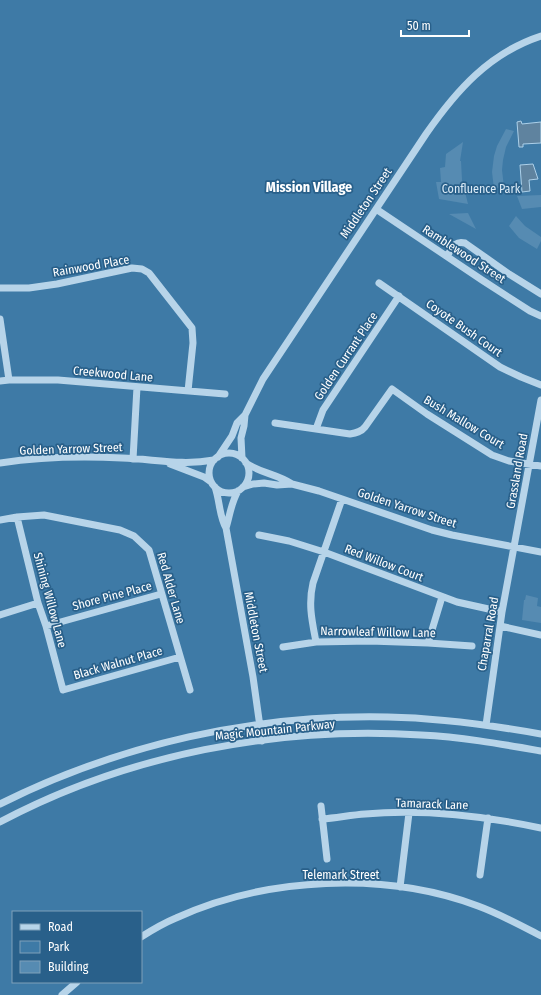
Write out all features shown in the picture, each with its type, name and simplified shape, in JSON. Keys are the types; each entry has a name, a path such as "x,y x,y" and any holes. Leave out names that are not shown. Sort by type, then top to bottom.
{"street":[{"name":"Middleton Street","path":"216,458 232,436 237,423 245,415 263,379 446,105 471,78 502,54 541,36"},
{"name":"Ramblewood Street","path":"376,209 530,311 541,316"},
{"path":"447,256 456,243 465,243 509,274 541,294"},
{"name":"Rainwood Place","path":"0,288 29,288 57,284 132,268 142,269 149,273 192,328 193,343 188,391"},
{"name":"Coyote Bush Court","path":"379,283 500,366 541,385"},
{"name":"Golden Currant Place","path":"316,429 323,410 399,296"},
{"path":"0,319 9,380"},
{"name":"Creekwood Lane","path":"0,381 58,380 225,394"},
{"path":"133,459 137,387"},
{"name":"Bush Mallow Court","path":"316,429 350,434 359,432 365,427 392,389 427,414 492,455 509,461 541,466"},
{"name":"Grassland Road","path":"515,547 541,400"},
{"name":"Middleton Street","path":"244,461 241,438 245,415"},
{"path":"274,423 316,429"},
{"path":"230,453 237,455 244,461 249,476 247,482 241,489 226,493 213,485 209,476 209,470 216,458 230,453"},
{"name":"Golden Yarrow Street","path":"0,463 43,458 84,457 133,459 166,463 203,462 216,458"},
{"name":"Golden Yarrow Street","path":"244,461 254,469 282,477 292,484"},
{"name":"Golden Yarrow Street","path":"166,463 204,477 213,485"},
{"name":"Golden Yarrow Street","path":"241,489 253,484 292,484 319,491 452,536 541,552"},
{"name":"Middleton Street","path":"213,485 219,499 222,520 226,528 253,677 262,741"},
{"name":"Middleton Street","path":"226,528 233,499 241,489"},
{"path":"316,642 311,620 310,597 313,583 342,499"},
{"name":"Red Alder Lane","path":"0,520 44,515 120,530 134,536 149,550 190,690"},
{"name":"Shining Willow Lane","path":"17,517 38,603 46,626 63,690"},
{"name":"Red Willow Court","path":"259,535 289,541 324,552 457,602 502,612"},
{"name":"Chaparral Road","path":"486,725 502,612 515,547"},
{"name":"Shore Pine Place","path":"46,626 161,594"},
{"path":"428,643 442,597"},
{"path":"0,615 38,603"},
{"path":"500,626 541,634"},
{"name":"Narrowleaf Willow Lane","path":"283,647 316,642 370,641 472,646"},
{"name":"Black Walnut Place","path":"63,690 180,657"},
{"name":"Magic Mountain Parkway","path":"0,804 23,792 74,771 129,752 184,738 260,724 356,717 388,717 486,725 541,734"},
{"name":"Magic Mountain Parkway","path":"0,822 107,776 159,761 214,748 262,741 340,734 421,735 492,743 541,751"},
{"path":"321,806 327,859"},
{"path":"400,887 409,813"},
{"name":"Tamarack Lane","path":"322,819 366,814 448,814 488,818 541,828"},
{"path":"480,875 488,818"},
{"name":"Telemark Street","path":"142,936 176,918 208,905 281,888 313,884 381,885 446,896 477,906 511,920 541,936"},
{"path":"62,995 76,983"}],"green space":[{"name":"Confluence Park","path":"0,0 541,0 541,995 0,995"}],"shaded area":[{"path":"521,121 522,124 541,122 541,143 523,144 523,147 519,147 517,122"},
{"path":"533,164 538,179 529,180 530,191 522,192 520,165"}],"building":[{"path":"506,129 514,131 506,147 503,160 502,170 504,187 494,189 492,172 494,156 497,146"},
{"path":"463,142 460,161 462,180 468,204 439,199 436,182 441,182 440,168 445,167 446,154"},
{"path":"541,195 541,207 522,209 517,196"},
{"path":"468,213 476,229 449,214"},
{"path":"516,216 525,226 541,237 541,241 537,249 519,238 509,226"},
{"path":"526,595 538,598 537,606 541,607 541,623 522,620"}],"district":[{"name":"Mission Village","path":"309,187"}]}
